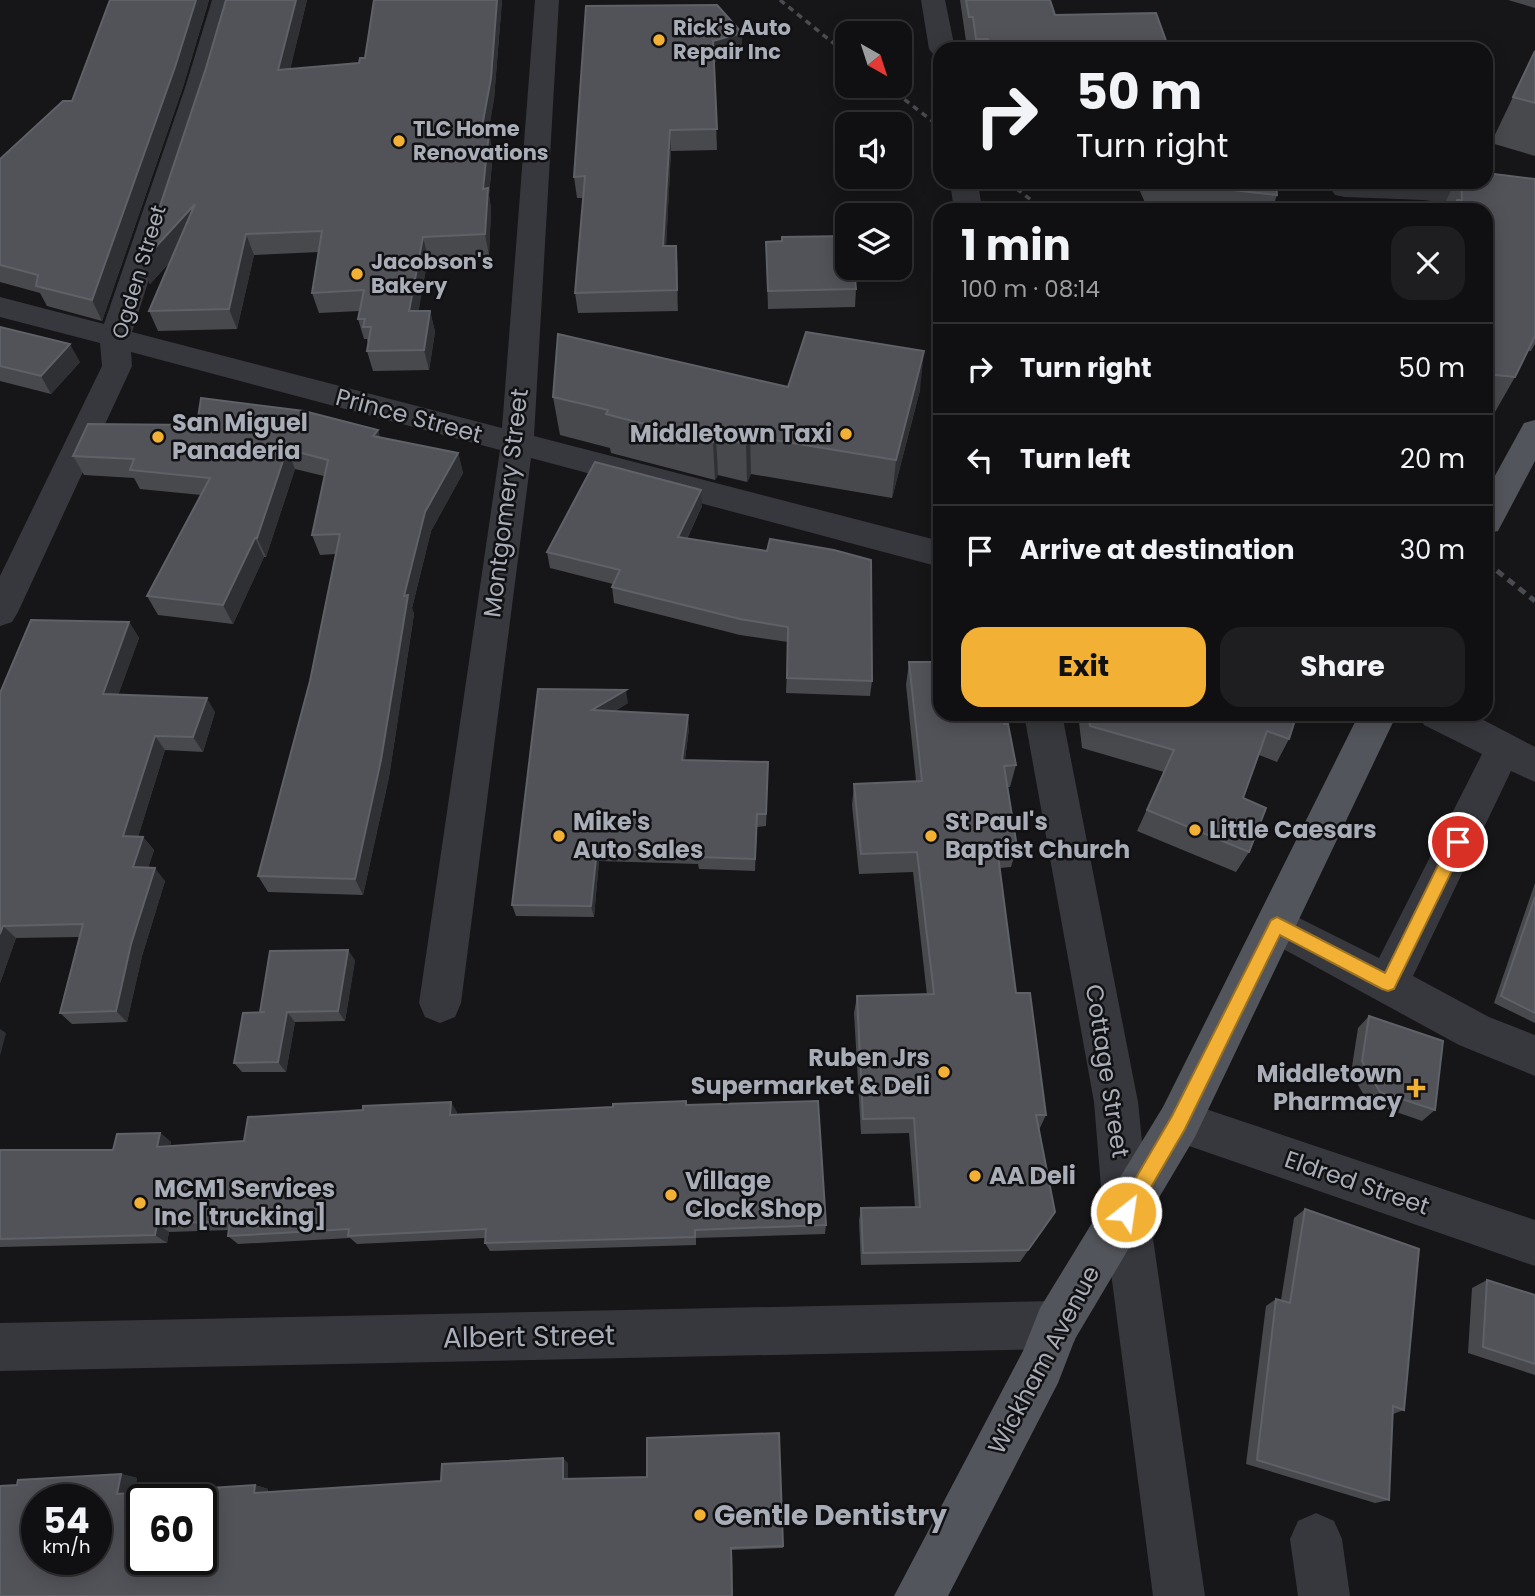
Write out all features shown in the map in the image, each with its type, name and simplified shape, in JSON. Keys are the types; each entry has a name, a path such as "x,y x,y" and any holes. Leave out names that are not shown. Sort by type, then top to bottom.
{"main road":[{"path":"1493,510 1531,448"},
{"name":"Wickham Avenue","path":"919,1596 1041,1366 1057,1325 1179,1122 1375,721"}],"street":[{"name":"Ogden Street","path":"0,612 9,573 117,366 115,338 198,88 224,0"},
{"name":"Montgomery Street","path":"440,1003 517,444 547,0"},
{"path":"933,0 941,42"},
{"path":"1345,189 1424,192 1535,206"},
{"name":"Prince Street","path":"0,307 933,552"},
{"name":"Cottage Street","path":"1044,721 1116,1102 1126,1212 1179,1596"},
{"path":"1388,984 1519,757 1450,721"},
{"path":"1277,925 1474,1031 1535,1056"},
{"name":"Eldred Street","path":"1179,1122 1535,1243"},
{"name":"Albert Street","path":"0,1347 1057,1325"},
{"path":"1316,1539 1324,1596"}],"building":[{"path":"110,0 196,0 175,67 92,300 36,286 38,275 0,265 0,159 63,101 72,101"},
{"path":"226,0 296,0 278,70 359,63 360,58 365,58 374,0 497,0 491,78 481,132 489,132 483,189 488,188 485,234 423,237 409,311 430,311 424,350 367,351 371,327 363,327 365,319 358,319 364,290 312,293 322,231 246,234 229,309 149,311 195,204 141,263"},
{"path":"966,0 1050,0 1055,15 1156,13 1166,42 989,42 988,39 976,39 973,17 969,17"},
{"path":"717,5 742,33 713,41 717,129 670,130 663,246 676,246 677,290 575,293 585,176 574,177 586,6"},
{"path":"1535,51 1535,103 1513,97"},
{"path":"1493,174 1535,179 1535,336 1515,377 1493,375 1493,203 1457,203 1457,200 1462,200 1461,189 1493,189"},
{"path":"1224,189 1277,189 1277,195"},
{"path":"835,236 835,280 855,280 856,289 768,291 766,242 782,241 782,237"},
{"path":"0,327 70,344 41,376 0,366"},
{"path":"806,332 924,351 896,460 750,436 746,444 716,437 713,442 606,414 608,410 553,397 558,334 788,387"},
{"path":"201,398 304,411 378,430 373,436 458,453 425,512 404,596 408,595 381,760 355,879 258,876 310,681 340,534 312,535 328,460 287,449 257,538 223,605 147,596 210,478 130,470 134,459 73,456 88,424 197,425"},
{"path":"595,462 701,490 678,537 767,551 770,539 834,550 871,560 872,681 787,678 788,627 740,619 612,587 620,570 547,552"},
{"path":"31,620 129,622 103,694 207,698 193,737 155,736 123,836 143,837 133,867 155,868 131,944 116,1011 60,1013 83,924 3,926 0,934 0,693"},
{"path":"909,662 933,662 933,721 1004,721 1004,724 1008,724 1016,765 1004,766 1017,847 997,848 1016,993 1030,993 1046,1115 1036,1115 1055,1212 1028,1250 863,1253 861,1208 920,1207 914,1118 863,1119 857,996 934,994 917,852 861,854 854,784 922,781"},
{"path":"538,689 626,690 592,710 688,715 682,760 768,762 766,814 757,814 755,859 698,857 698,852 597,849 591,906 512,905"},
{"path":"1089,721 1295,721 1289,739 1267,731 1243,798 1266,808 1249,852 1147,810 1174,750 1090,726"},
{"path":"1535,897 1535,1013 1501,996"},
{"path":"348,950 338,1011 287,1012 278,1062 234,1063 243,1013 265,1012 260,1012 270,951"},
{"path":"1369,1016 1443,1041 1435,1110 1380,1092 1362,1061"},
{"path":"686,1101 686,1105 818,1101 826,1225 695,1230 695,1237 485,1243 486,1229 348,1236 349,1229 228,1236 230,1221 157,1224 155,1235 0,1239 0,1150 113,1150 117,1134 160,1133 157,1147 244,1141 248,1117 363,1110 363,1106 451,1102 450,1115"},
{"path":"1305,1209 1419,1249 1404,1410 1393,1406 1389,1500 1257,1460 1276,1299 1290,1303"},
{"path":"1487,1280 1535,1295 1535,1364 1483,1347"},
{"path":"779,1433 783,1546 731,1548 732,1596 0,1596 0,1486 17,1485 18,1480 121,1474 117,1494 126,1493 126,1575 217,1575 217,1487 255,1485 254,1493 441,1481 442,1464 563,1458 563,1479 647,1477 647,1438"}],"railway":[{"path":"780,0 835,44"},
{"path":"903,98 933,122"},
{"path":"1017,189 1035,203"},
{"path":"1493,568 1535,601"}],"place":[{"name":"Rick's Auto Repair Inc","path":"659,40"},
{"name":"TLC Home Renovations","path":"399,141"},
{"name":"Jacobson's Bakery","path":"357,274"},
{"name":"Middletown Taxi","path":"846,434"},
{"name":"San Miguel Panaderia","path":"158,437"},
{"name":"Little Caesars","path":"1195,830"},
{"name":"Mike's Auto Sales","path":"559,836"},
{"name":"St Paul's Baptist Church","path":"931,836"},
{"name":"Ruben Jrs Supermarket & Deli","path":"944,1072"},
{"name":"Middletown Pharmacy","path":"1416,1088"},
{"name":"AA Deli","path":"975,1176"},
{"name":"Village Clock Shop","path":"671,1195"},
{"name":"MCM1 Services Inc [trucking]","path":"140,1203"},
{"name":"Gentle Dentistry","path":"700,1515"}],"route":[{"path":"1126,1212 1179,1122 1277,925 1388,984 1458,842"}]}
